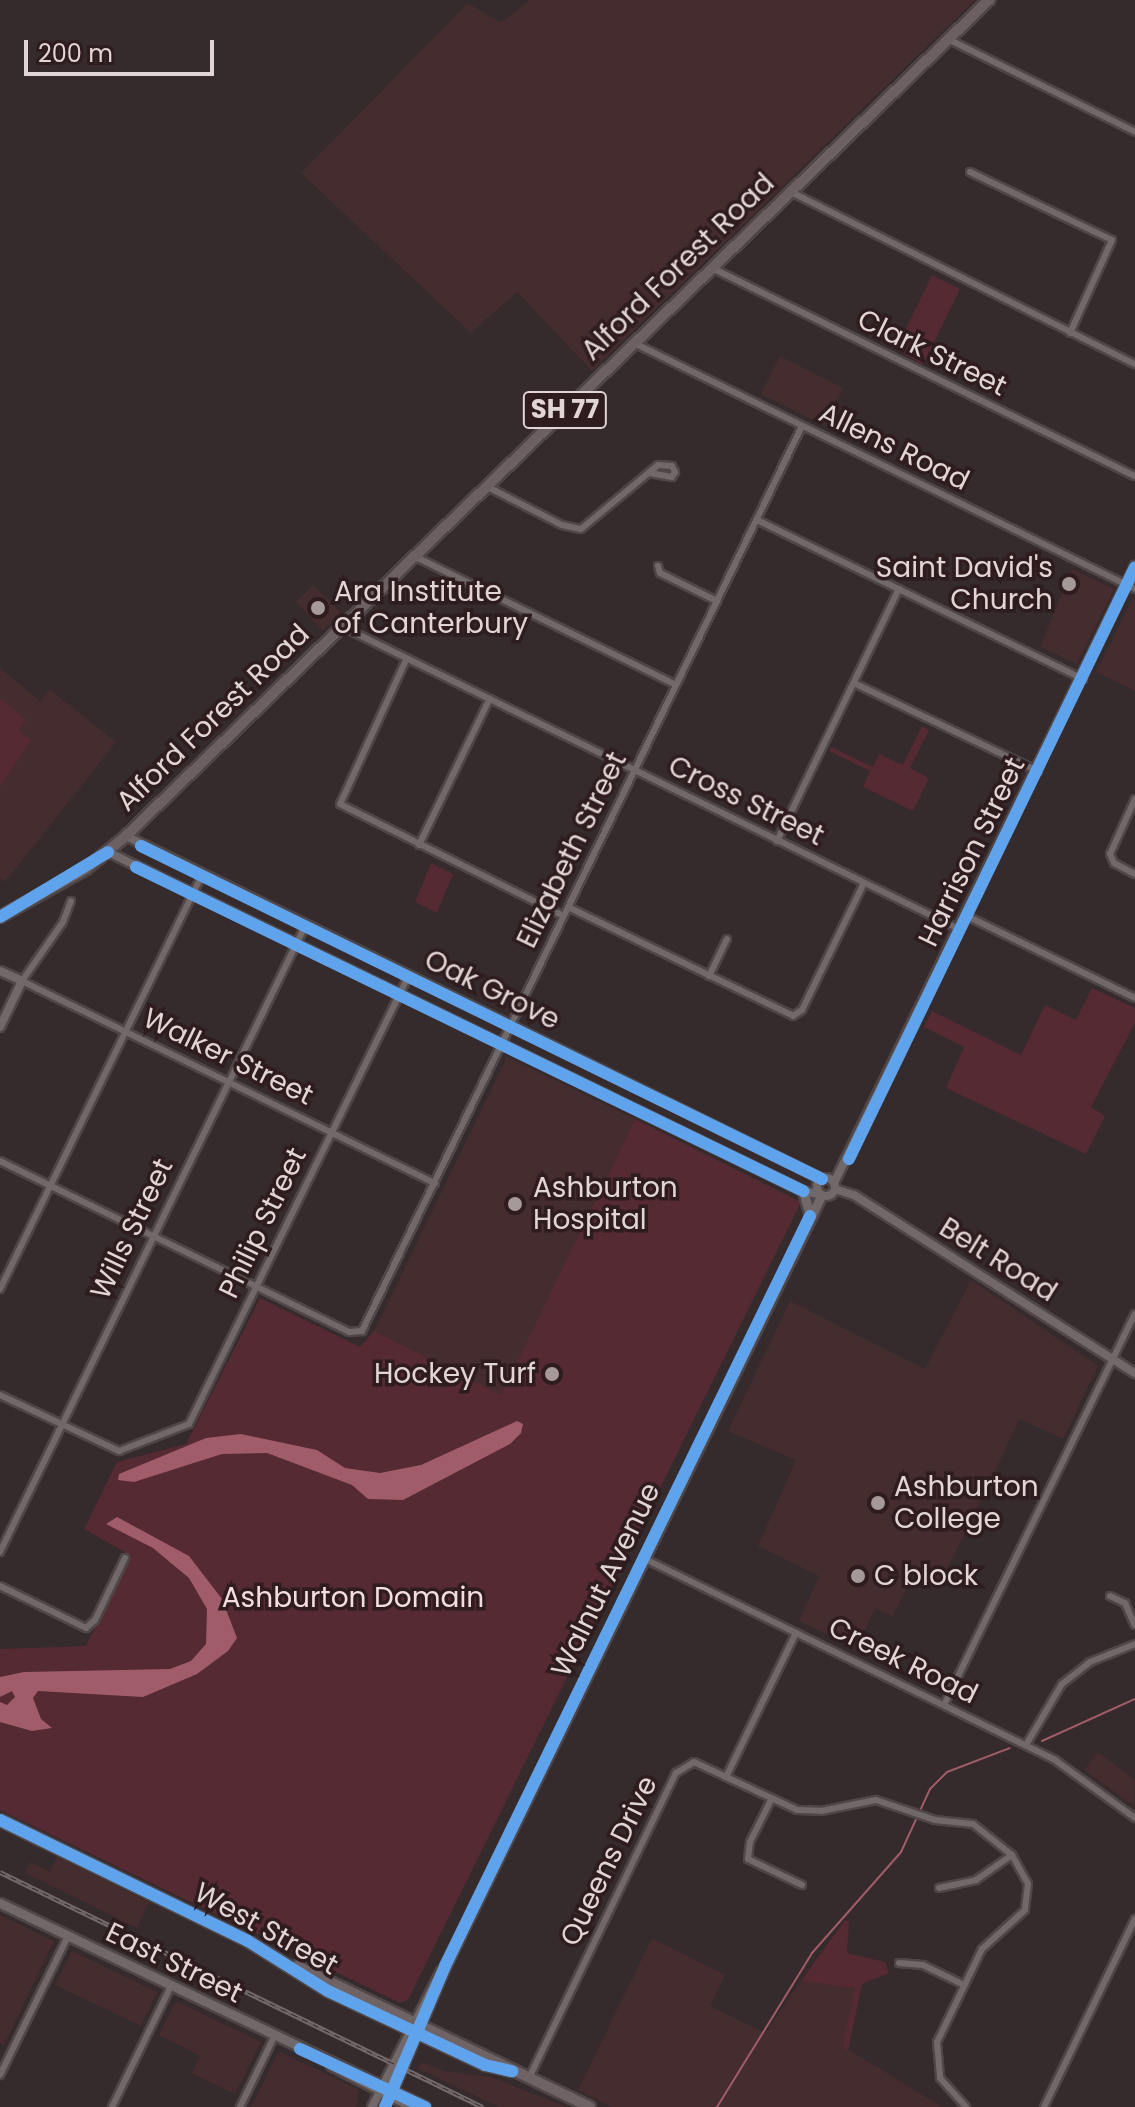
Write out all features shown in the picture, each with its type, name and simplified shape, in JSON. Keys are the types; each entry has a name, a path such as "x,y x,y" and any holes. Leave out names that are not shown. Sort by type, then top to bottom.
{"highway":[{"name":"West Street","path":"0,1820 287,1963 418,2021 512,2071 590,2107"},
{"name":"West Street","path":"287,1963 328,1991 485,2065 512,2071"}],"main road":[{"name":"Alford Forest Road","path":"126,836 989,0"},
{"name":"SH 77","path":"0,917 108,852 126,836"},
{"path":"803,1191 810,1216"},
{"name":"Walnut Avenue","path":"386,2094 418,2021 820,1195"},
{"name":"East Street","path":"0,1903 413,2107"},
{"name":"East Street","path":"386,2094 425,2107"}],"street":[{"path":"948,39 1135,132"},
{"path":"970,172 1112,240 1070,333"},
{"path":"791,192 1135,364"},
{"name":"Clark Street","path":"712,268 1135,476"},
{"name":"Allens Road","path":"634,343 1132,587"},
{"name":"Elizabeth Street","path":"257,1286 357,1333 364,1327 802,426"},
{"path":"486,486 562,525 581,529 649,473"},
{"path":"757,520 1083,679"},
{"path":"414,556 676,685"},
{"path":"658,566 660,573 717,601"},
{"name":"Harrison Street","path":"835,1186 1083,679 1132,587 1135,566"},
{"path":"777,841 899,589"},
{"name":"Cross Street","path":"341,626 960,930"},
{"path":"406,660 339,800 346,809 564,916"},
{"path":"854,683 1038,771"},
{"path":"419,845 489,700"},
{"path":"1135,799 1110,854 1114,863 1135,874"},
{"name":"Oak Grove","path":"126,836 201,876 835,1186"},
{"name":"Oak Grove","path":"108,852 803,1191 820,1195"},
{"path":"0,1289 201,876"},
{"path":"568,907 709,976 798,1015 864,883"},
{"path":"0,1027 22,981 63,922 71,901"},
{"path":"967,916 1135,998"},
{"name":"Wills Street","path":"0,1552 305,926"},
{"path":"709,976 727,939"},
{"name":"Walker Street","path":"0,971 435,1183"},
{"name":"Philip Street","path":"62,1425 123,1450 189,1424 408,976"},
{"path":"0,1161 257,1286"},
{"path":"820,1195 822,1179"},
{"path":"820,1195 835,1186"},
{"name":"Belt Road","path":"835,1186 854,1195 1135,1373"},
{"path":"944,1705 1135,1314"},
{"path":"0,1395 62,1425"},
{"path":"0,1586 86,1628 95,1620 125,1558"},
{"name":"Creek Road","path":"643,1558 1026,1745 1135,1817"},
{"path":"1110,1596 1125,1603 1135,1625"},
{"path":"726,1777 796,1633"},
{"path":"1026,1745 1062,1684 1090,1662 1135,1644"},
{"name":"Queens Drive","path":"529,2079 680,1768 694,1762 771,1800 816,1811 876,1800 920,1814 981,1827 1012,1855"},
{"path":"771,1800 750,1842 748,1859 802,1885"},
{"path":"939,1888 976,1880 1012,1855 1028,1884 1029,1901 1018,1919 987,1941 964,1985 935,2054 944,2086 966,2107"},
{"path":"1044,2107 1135,1919"},
{"path":"0,2075 68,1936"},
{"path":"899,1963 923,1965 964,1985"},
{"path":"112,2107 171,1986"},
{"path":"240,2107 274,2037"},
{"name":"Walnut Avenue","path":"372,2107 386,2094"}],"shaded area":[{"path":"530,0 975,0 592,371 517,292 471,333 301,173 468,3 501,23"},
{"path":"780,356 843,388 825,426 761,394"},
{"path":"1072,569 1114,589 1077,664 1040,647"},
{"name":"Ara Institute of Canterbury","path":"313,585 341,613 323,631 296,602"},
{"path":"1135,599 1135,691 1096,672"},
{"path":"0,668 40,701 50,690 116,742 5,882 0,877"},
{"name":"Ashburton Hospital","path":"507,1057 635,1119 501,1396 374,1331"},
{"name":"Ashburton College","path":"971,1280 1098,1366 1063,1439 1020,1419 939,1586 913,1574 893,1616 875,1608 856,1648 799,1621 819,1576 758,1546 796,1460 728,1431 790,1301 925,1369"},
{"path":"517,1421 523,1424 521,1433 510,1444 403,1500 368,1499 352,1485 267,1453 222,1454 134,1482 118,1480 119,1474 206,1438 241,1434 317,1450 345,1468 380,1473 421,1465"},
{"path":"117,1517 189,1556 222,1599 237,1638 228,1651 197,1674 143,1697 38,1691 33,1698 41,1719 52,1728 32,1731 0,1722 0,1702 7,1705 15,1697 12,1691 0,1697 0,1677 24,1672 170,1669 191,1661 206,1644 207,1609 189,1578 153,1548 106,1524"},
{"path":"1098,1752 1135,1780 1134,1806 1084,1770"},
{"path":"57,1857 149,1902 137,1928 25,1873 30,1862 50,1872"},
{"path":"0,1915 54,1941 4,2045 0,2043"},
{"path":"652,1938 725,1975 710,2006 765,2033 801,1981 856,1988 843,2046 942,2107 612,2107 578,2090"},
{"path":"72,1951 157,1992 141,2026 55,1985"},
{"path":"176,2001 261,2042 235,2094 192,2073 200,2056 159,2035"},
{"path":"279,2051 359,2090 356,2107 251,2107"},
{"path":"423,2062 444,2071 491,2077 566,2107 499,2107 417,2068"}],"green space":[{"path":"932,275 960,289 923,365 896,349"},
{"path":"0,698 26,720 18,730 31,740 0,787"},
{"path":"922,726 929,730 910,768 929,778 913,811 863,787 870,771 829,751 831,747 873,767 879,754 903,765"},
{"path":"431,863 453,874 437,913 415,902"},
{"path":"1092,988 1135,1008 1135,1023 1091,1107 1105,1116 1086,1154 946,1088 964,1047 924,1027 932,1011 1021,1055 1045,1005 1076,1020"},
{"name":"Ashburton Domain","path":"635,1119 801,1202 408,2000 400,2003 0,1810 0,1649 86,1646 130,1555 84,1529 117,1462 186,1444 260,1298 360,1347 374,1331 501,1395"},
{"path":"845,1920 849,1922 847,1953 885,1962 889,1973 862,1984 848,2051 843,2046 855,1988 801,1981"}],"waterway":[{"path":"1042,1741 1135,1699"},
{"path":"717,2107 812,1953 901,1852 930,1789 947,1772 1010,1748"}],"railway":[{"path":"0,1872 483,2107"}],"cycle path":[{"path":"849,1159 1135,567"},
{"path":"141,846 822,1179"},
{"path":"0,917 108,852"},
{"path":"136,867 803,1191"},
{"path":"385,2107 445,1966 810,1216"},
{"path":"0,1820 248,1941 328,1991 485,2065 512,2071"},
{"path":"300,2049 425,2107"}],"place":[{"name":"Saint David's Church","path":"1069,584"},
{"name":"Ara Institute of Canterbury","path":"318,608"},
{"name":"Ashburton Hospital","path":"515,1204"},
{"name":"Hockey Turf","path":"552,1374"},
{"name":"Ashburton College","path":"878,1503"},
{"name":"C block","path":"858,1576"}]}
